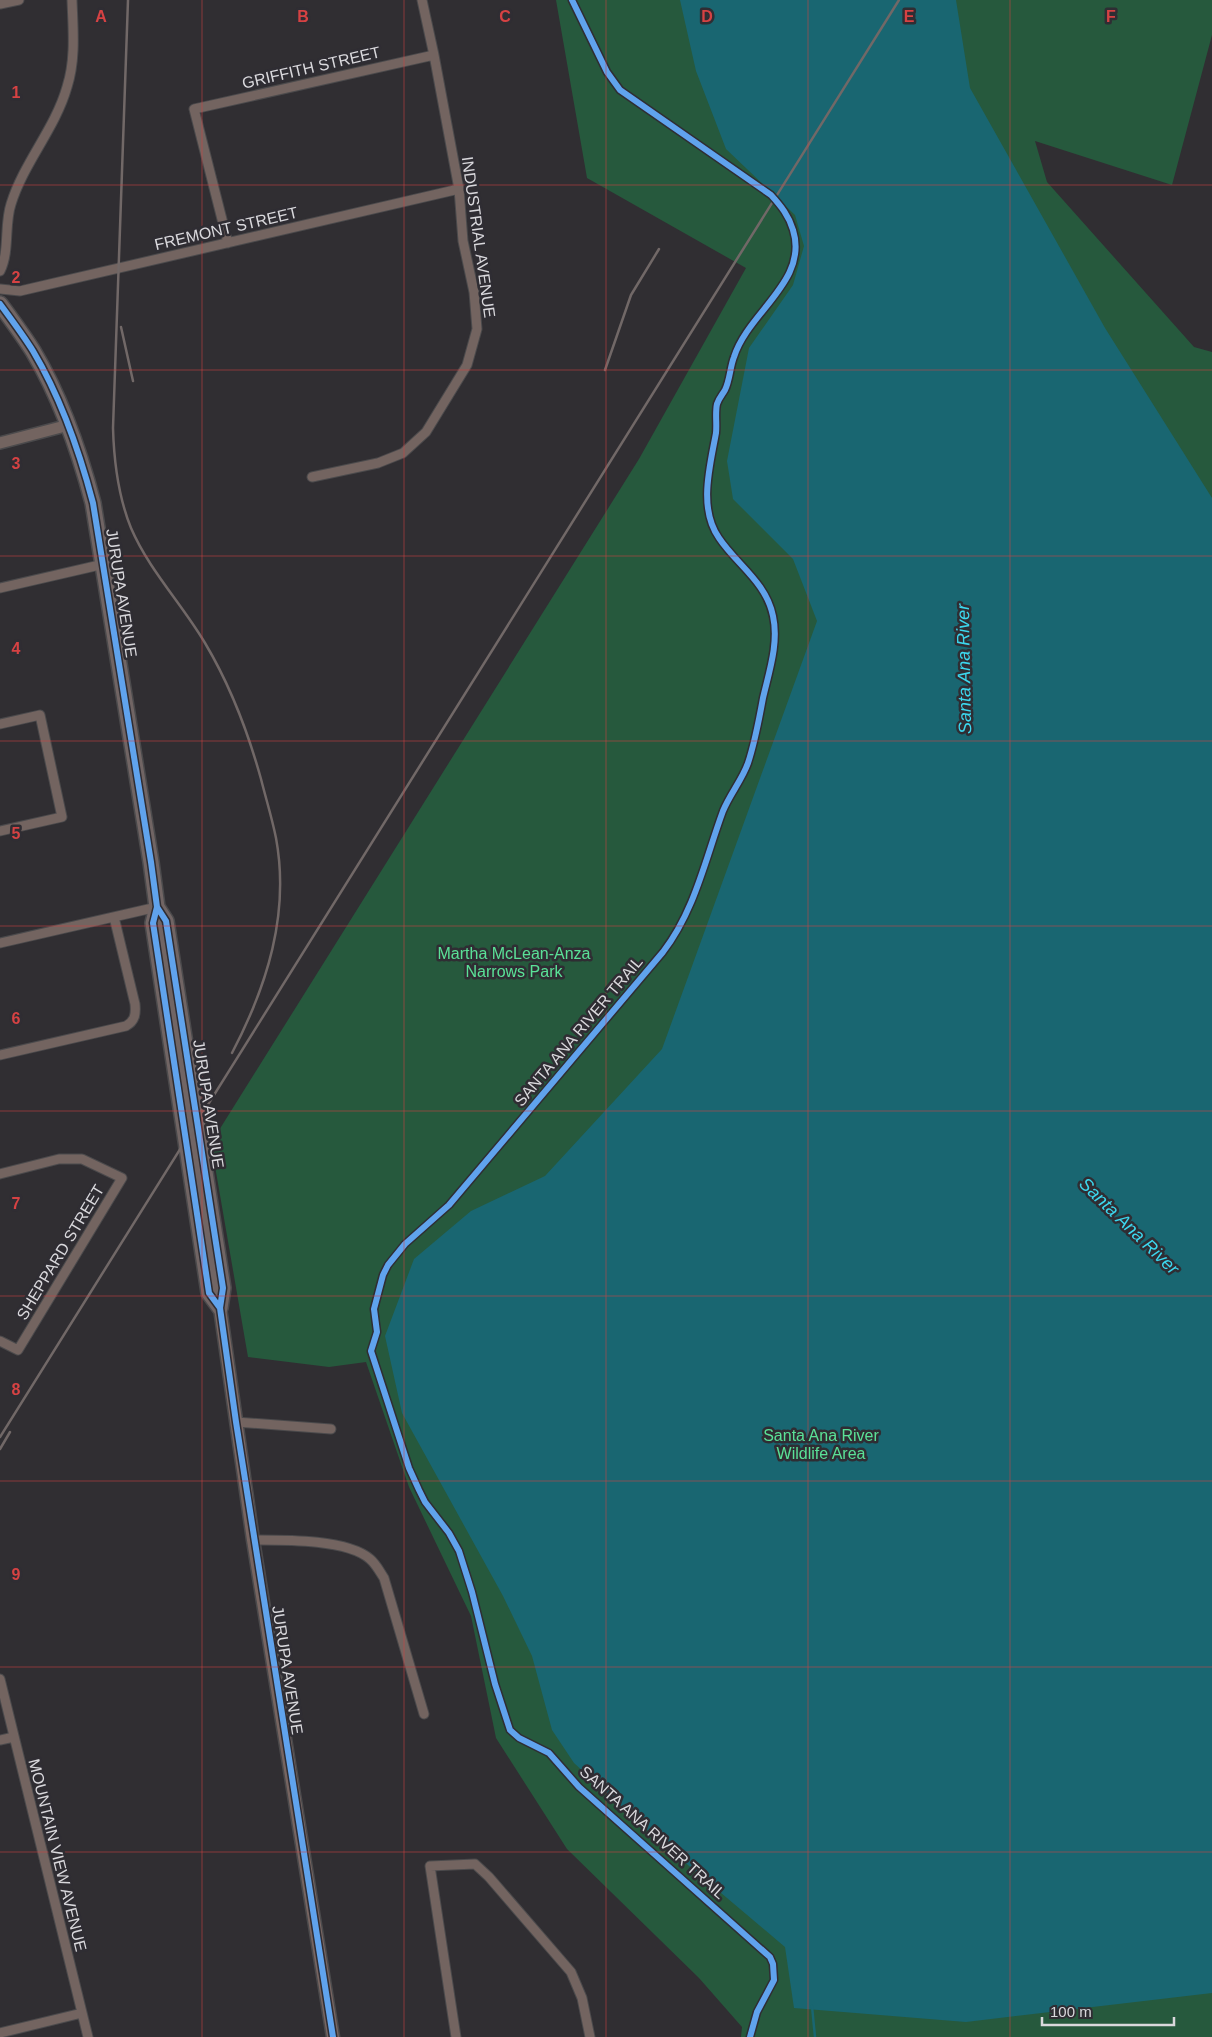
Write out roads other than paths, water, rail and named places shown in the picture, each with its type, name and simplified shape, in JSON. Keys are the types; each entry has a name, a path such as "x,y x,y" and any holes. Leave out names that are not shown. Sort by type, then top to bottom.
{"main road":[{"name":"JURUPA AVENUE","path":"0,304 32,350 52,386 83,464 93,503 157,907 153,923 209,1293 220,1308 253,1540 333,2037"}],"street":[{"path":"0,4 19,0"},
{"path":"0,271 7,238 10,205 24,169 44,136 67,88 74,45 72,0"},
{"name":"INDUSTRIAL AVENUE","path":"312,477 378,463 403,453 426,432 467,366 477,329 474,292 463,241 459,189 422,0"},
{"name":"GRIFFITH STREET","path":"228,243 194,109 434,55"},
{"name":"FREMONT STREET","path":"0,289 20,291 459,189"},
{"path":"0,443 69,425"},
{"path":"0,588 104,564"},
{"path":"0,724 40,715 62,817 0,831"},
{"path":"0,943 157,907"},
{"path":"0,1055 126,1026 131,1023 136,1012 135,1004 114,917"},
{"name":"SHEPPARD STREET","path":"0,1174 59,1159 82,1159 122,1178 18,1350 0,1341"},
{"path":"236,1422 331,1429"},
{"path":"253,1540 297,1540 354,1549 371,1560 384,1578 424,1714"},
{"name":"MOUNTAIN VIEW AVENUE","path":"0,1679 88,2037"},
{"path":"0,1740 14,1737"},
{"path":"456,2037 430,1866 475,1864 489,1877 571,1972 582,1998 590,2037"},
{"path":"0,2033 82,2013"}],"water":[{"name":"Santa Ana River","path":"680,0 956,0 970,88 1105,328 1212,498 1212,1993 966,2022 794,2008 785,1947 656,1838 574,1763 552,1730 532,1656 503,1596 402,1413 385,1336 414,1259 471,1211 545,1176 662,1049 817,621 793,559 733,499 727,461 749,348 793,285 804,246 795,215 726,149 696,71"}],"waterway":[{"path":"812,2006 815,2037"}],"railway":[{"path":"128,0 113,428 114,454 118,479 123,504 138,543 156,573 205,643 238,709 271,816 280,866 280,894 272,949 256,1002 232,1053"},
{"path":"0,1437 899,0"},
{"path":"605,370 631,295 659,249"},
{"path":"121,327 133,381"},
{"path":"0,1449 10,1432"}],"park label":[{"name":"Martha McLean-Anza Narrows Park","path":"514,962"},
{"name":"Santa Ana River Wildlife Area","path":"821,1444"}]}
